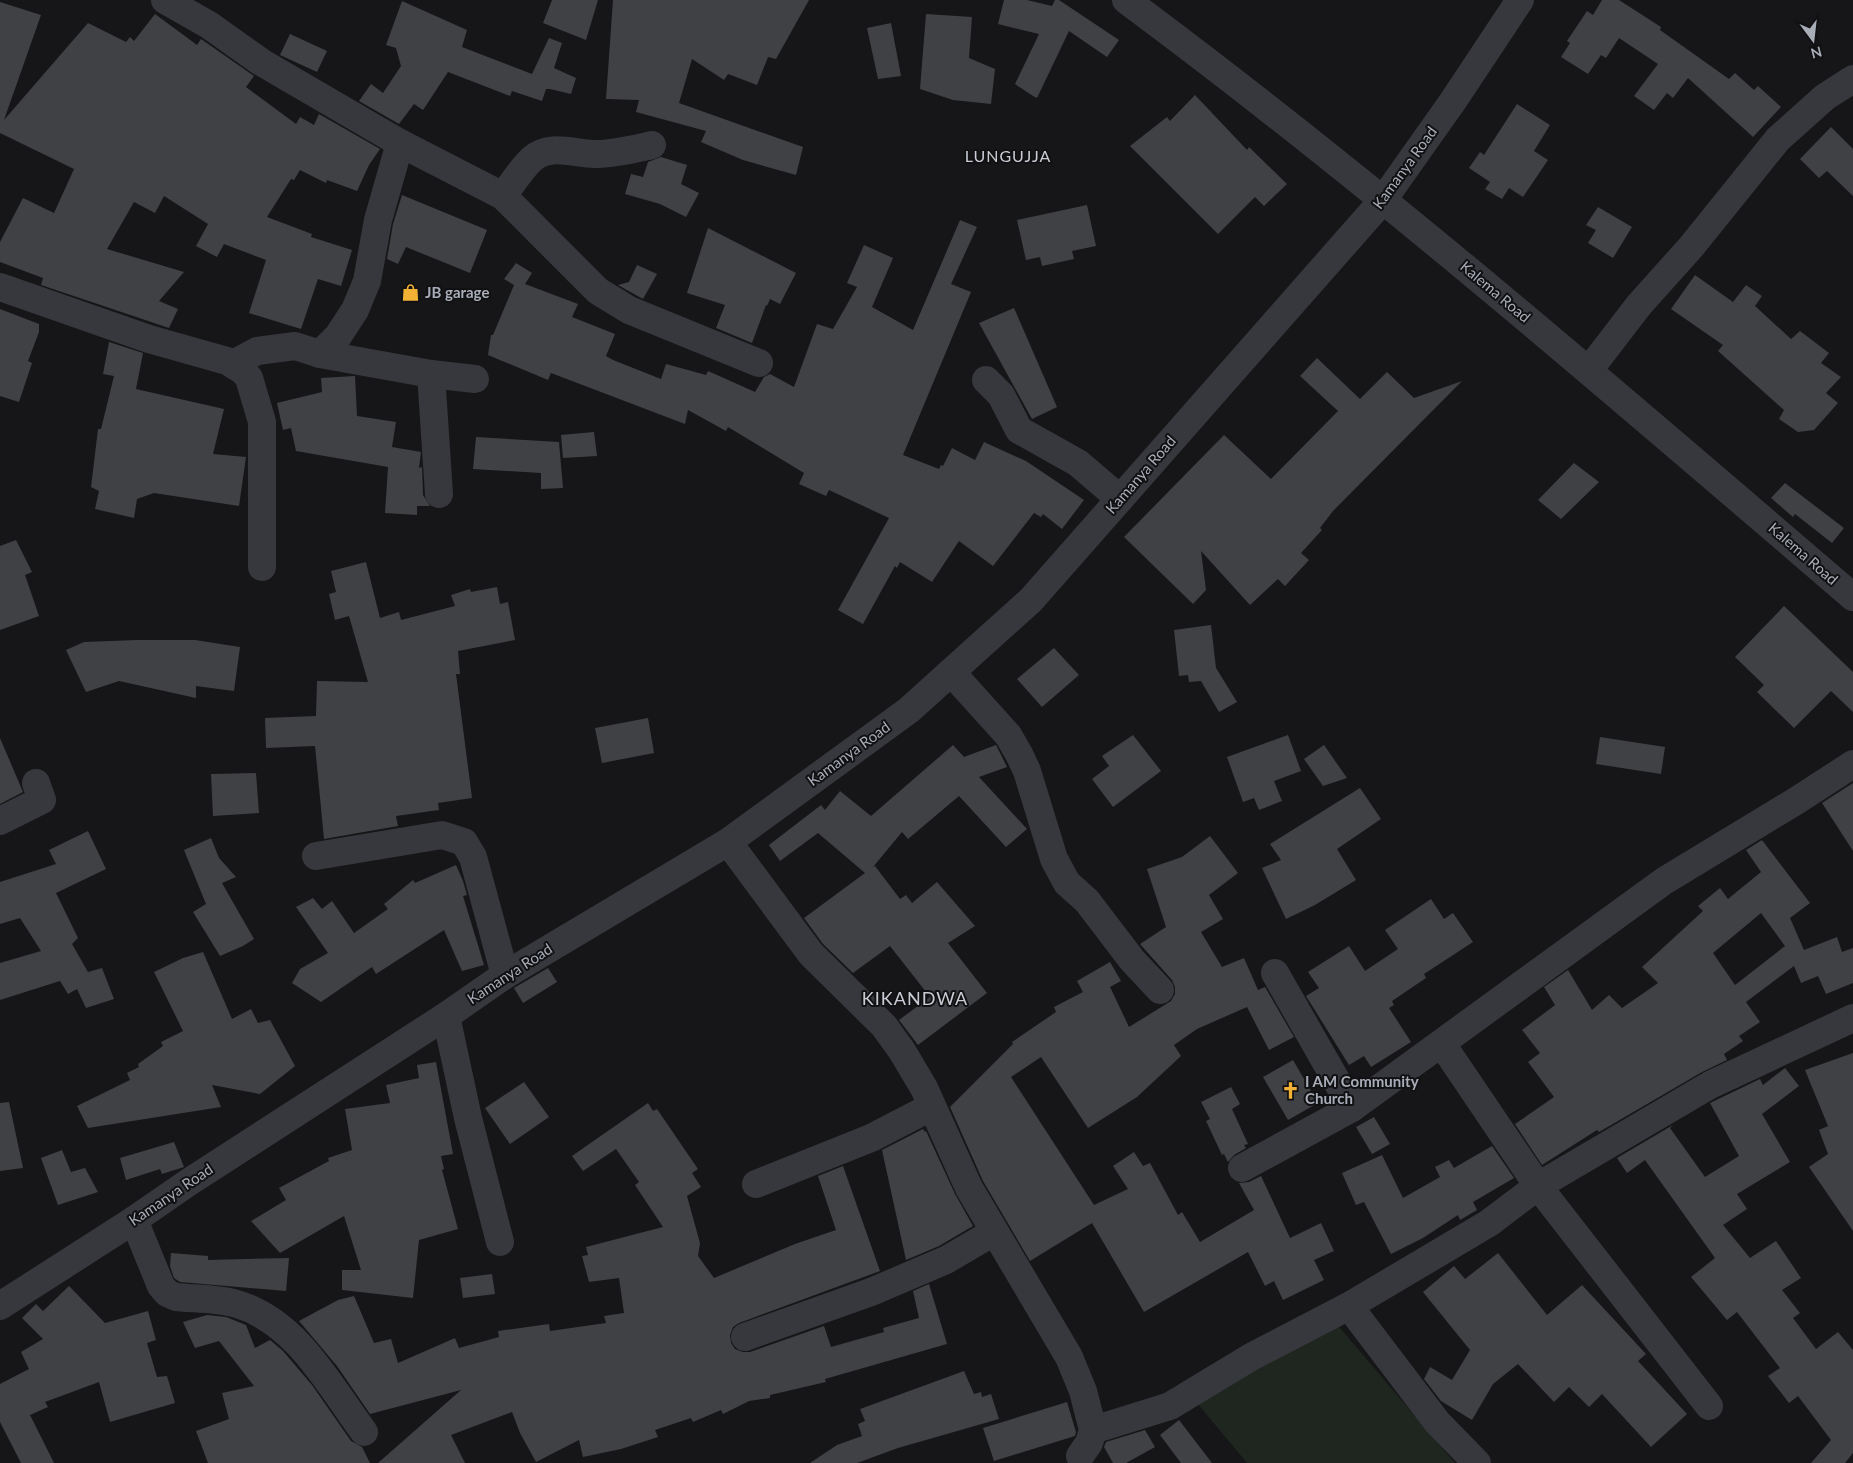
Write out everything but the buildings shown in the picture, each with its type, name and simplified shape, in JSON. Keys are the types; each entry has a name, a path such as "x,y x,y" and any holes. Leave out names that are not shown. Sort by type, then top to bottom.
{"street":[{"path":"165,0 209,25 261,62 400,143 503,196 598,290 629,310 759,363"},
{"name":"Kalema Road","path":"1126,0 1383,200 1589,370 1853,597"},
{"name":"Kamanya Road","path":"0,1306 446,1016 505,975 728,842 909,710 1031,600 1383,200 1453,101 1520,0"},
{"path":"1589,370 1639,305 1691,246 1778,139 1825,97 1853,79"},
{"path":"320,354 338,336 355,310 367,281 378,220 400,143"},
{"path":"503,196 532,159 545,152 559,150 594,154 620,152 652,145"},
{"path":"0,287 149,339 227,360 249,378 262,422 262,566"},
{"path":"233,364 257,351 280,346 296,346 320,354 431,374 475,379"},
{"path":"431,374 439,494"},
{"path":"986,380 1000,395 1019,430 1078,463 1120,499"},
{"path":"952,672 1008,735 1019,754 1027,771 1054,859 1067,883 1088,901 1132,960 1160,990"},
{"path":"1242,1168 1352,1108 1664,881 1853,764"},
{"path":"0,821 42,800 36,783"},
{"path":"316,856 442,835 464,842 473,858 505,975"},
{"path":"728,842 811,954 884,1026 902,1051 924,1088 969,1188 1069,1357 1083,1391 1093,1430 1089,1443 1080,1456"},
{"path":"1275,973 1352,1108"},
{"path":"446,1016 468,1118 500,1242"},
{"path":"1093,1430 1170,1406 1251,1357 1349,1306 1489,1222 1538,1186 1710,1086 1853,1018"},
{"path":"1442,1044 1538,1186 1709,1406"},
{"path":"756,1184 871,1138 931,1107"},
{"path":"134,1220 162,1286 167,1293 176,1297 235,1303 250,1309 287,1332 316,1364 364,1432"},
{"path":"745,1337 871,1292 946,1260 994,1232"},
{"path":"1349,1306 1437,1422 1477,1463"}],"shaded area":[{"path":"1335,1322 1455,1463 1247,1463 1197,1403"}],"place":[{"name":"JB garage","path":"411,293"},
{"name":"I AM Community Church","path":"1291,1091"}],"district":[{"name":"LUNGUJJA","path":"1008,156"},
{"name":"KIKANDWA","path":"915,999"}]}
